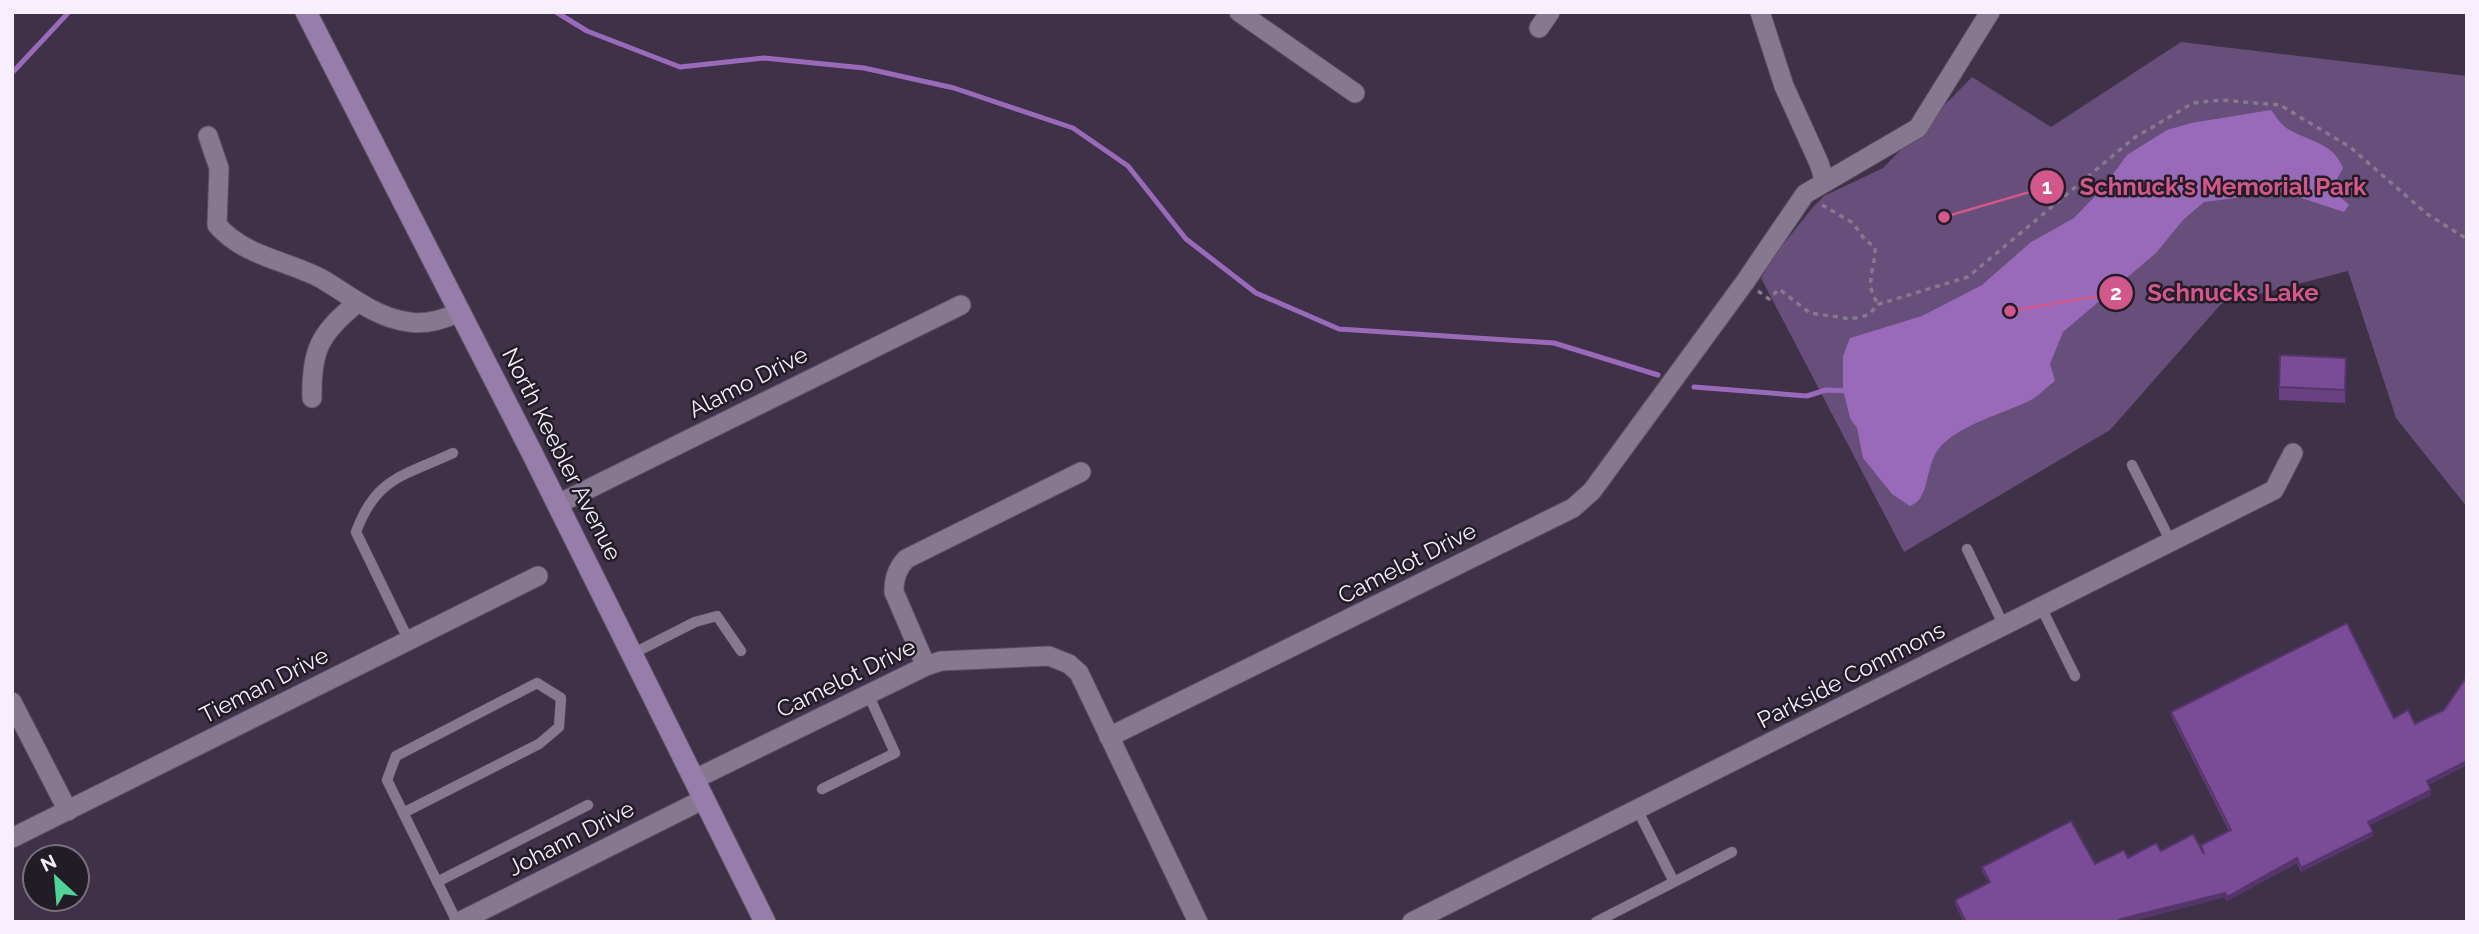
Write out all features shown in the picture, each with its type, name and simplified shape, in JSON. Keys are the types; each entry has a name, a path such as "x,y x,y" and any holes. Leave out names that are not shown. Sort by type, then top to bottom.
{"street":[{"name":"North Keebler Avenue","path":"306,12 558,504 765,922"},
{"path":"1239,12 1355,93"},
{"path":"1760,12 1784,86 1819,163 1825,183"},
{"name":"Camelot Drive","path":"695,779 941,661 1059,658 1079,674 1109,737 1573,508 1592,491 1745,282 1805,194 1918,128 1990,12"},
{"path":"208,136 219,168 217,225 230,240 250,252 321,279 357,303 406,322 438,321 461,312"},
{"path":"312,398 313,364 321,338 333,322 357,303"},
{"name":"Alamo Drive","path":"558,504 961,304"},
{"name":"Parkside Commons","path":"1412,922 2274,490 2293,453"},
{"path":"926,666 894,592 894,580 899,567 906,559 1081,472"},
{"name":"Tieman Drive","path":"12,838 538,576"},
{"path":"12,702 68,811"},
{"path":"1109,737 1198,922"},
{"name":"Johann Drive","path":"458,922 704,799"}],"lane":[{"path":"408,639 356,532 366,506 382,486 453,453"},
{"path":"2132,465 2171,542"},
{"path":"1967,549 2004,626"},
{"path":"2041,607 2075,676"},
{"path":"632,654 695,622 717,616 741,651"},
{"path":"404,813 540,744 559,727 561,698 537,683 396,756 387,780 458,922"},
{"path":"822,789 895,753 868,694"},
{"path":"437,882 588,805"},
{"path":"1637,809 1674,882"},
{"path":"1596,922 1732,852"}],"path":[{"path":"1745,282 1769,299 1774,291 1783,291 1810,313 1829,318 1851,319 1868,315 1879,304 1968,277 2134,138 2193,103 2221,100 2280,105 2350,147 2427,214 2467,239"},
{"path":"1805,194 1853,223 1865,240 1875,247 1870,278 1871,294 1879,304"}],"shaded area":[{"path":"2181,42 2467,76 2467,507 2396,418 2348,271 2221,304 2110,430 1904,552 1761,278 1774,256 1824,196 1883,168 1972,77 2051,127"},
{"path":"2271,110 2285,127 2326,147 2339,159 2343,168 2337,179 2336,193 2349,205 2344,212 2283,192 2204,202 2183,220 2156,253 2063,332 2050,364 2055,381 2032,399 1950,438 1936,453 1925,489 1917,502 1910,506 1892,494 1863,458 1857,428 1850,418 1843,389 1843,356 1850,338 1922,316 1982,285 2031,242 2074,218 2102,189 2127,155 2167,130 2191,123"}],"building":[{"path":"2280,355 2346,358 2345,390 2279,387"},
{"path":"2347,623 2394,718 2408,710 2415,724 2444,710 2467,676 2467,761 2427,781 2431,790 2368,822 2373,832 2301,868 2297,858 2227,897 2225,893 2116,922 1966,922 1955,900 1990,882 1982,867 2071,821 2095,864 2124,850 2128,858 2156,843 2161,851 2193,834 2204,854 2201,845 2231,830 2171,712"}],"waterway":[{"path":"12,73 69,12"},
{"path":"556,12 587,31 680,67 764,58 864,68 954,88 1073,128 1128,166 1186,239 1256,293 1339,329 1554,343 1658,375"},
{"path":"1694,387 1807,396 1826,390 1849,391"}],"place":[{"name":"Schnuck's Memorial Park","path":"1944,217"},
{"name":"Schnucks Lake","path":"2010,311"}]}
